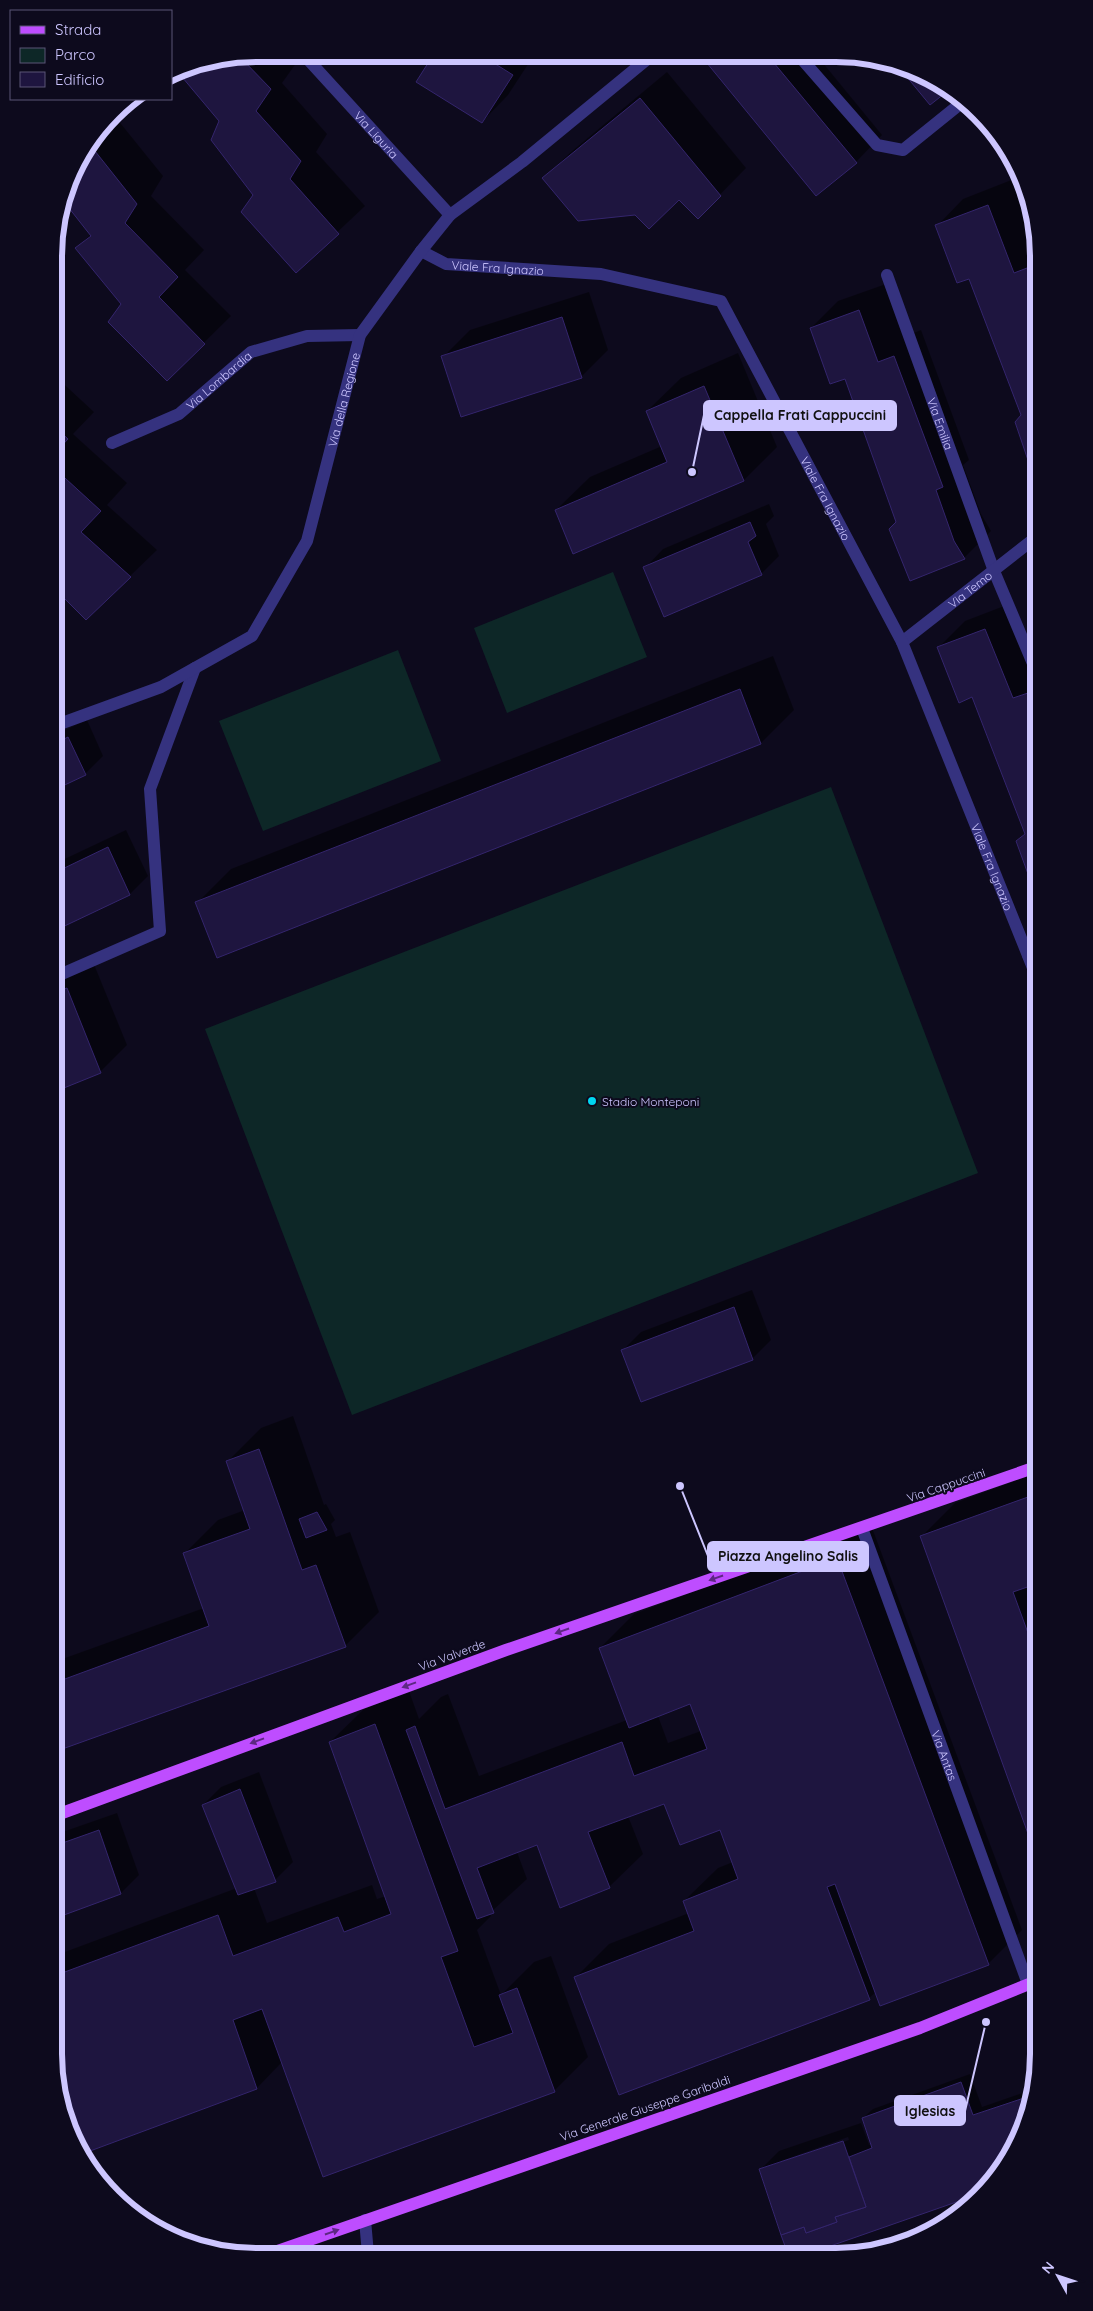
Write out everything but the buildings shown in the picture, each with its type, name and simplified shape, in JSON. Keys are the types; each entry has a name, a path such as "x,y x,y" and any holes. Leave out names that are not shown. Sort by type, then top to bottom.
{"main road":[{"name":"Via Cappuccini","path":"862,1528 1030,1469"},
{"name":"Via Valverde","path":"62,1813 506,1650 862,1528"},
{"name":"Via Generale Giuseppe Garibaldi","path":"286,2248 920,2028 1030,1984"}],"street":[{"name":"Via Liguria","path":"310,62 450,215"},
{"name":"Via della Regione","path":"62,719 161,687 252,636 307,541 360,335 421,251 450,215 522,162 644,62"},
{"path":"804,62 877,145 903,150 958,106"},
{"name":"Viale Fra Ignazio","path":"421,251 446,264 601,274 721,301 902,642 1030,960"},
{"name":"Via Emilia","path":"887,275 994,571 1030,657"},
{"name":"Via Lombardia","path":"112,442 179,414 251,352 307,336 360,335"},
{"name":"Via Temo","path":"902,642 1030,542"},
{"path":"64,973 160,931 150,789 195,668"},
{"name":"Via Antas","path":"862,1528 1030,1971"},
{"path":"365,2220 367,2248"}],"green space":[{"path":"613,572 647,657 507,713 474,628"},
{"path":"398,650 441,761 263,831 219,721"},
{"name":"Stadio Monteponi","path":"831,787 978,1173 352,1415 205,1029"}],"place":[{"name":"Cappella Frati Cappuccini","path":"692,472"},
{"name":"Stadio Monteponi","path":"592,1101"},
{"name":"Piazza Angelino Salis","path":"680,1486"},
{"name":"Iglesias","path":"986,2022"}]}
